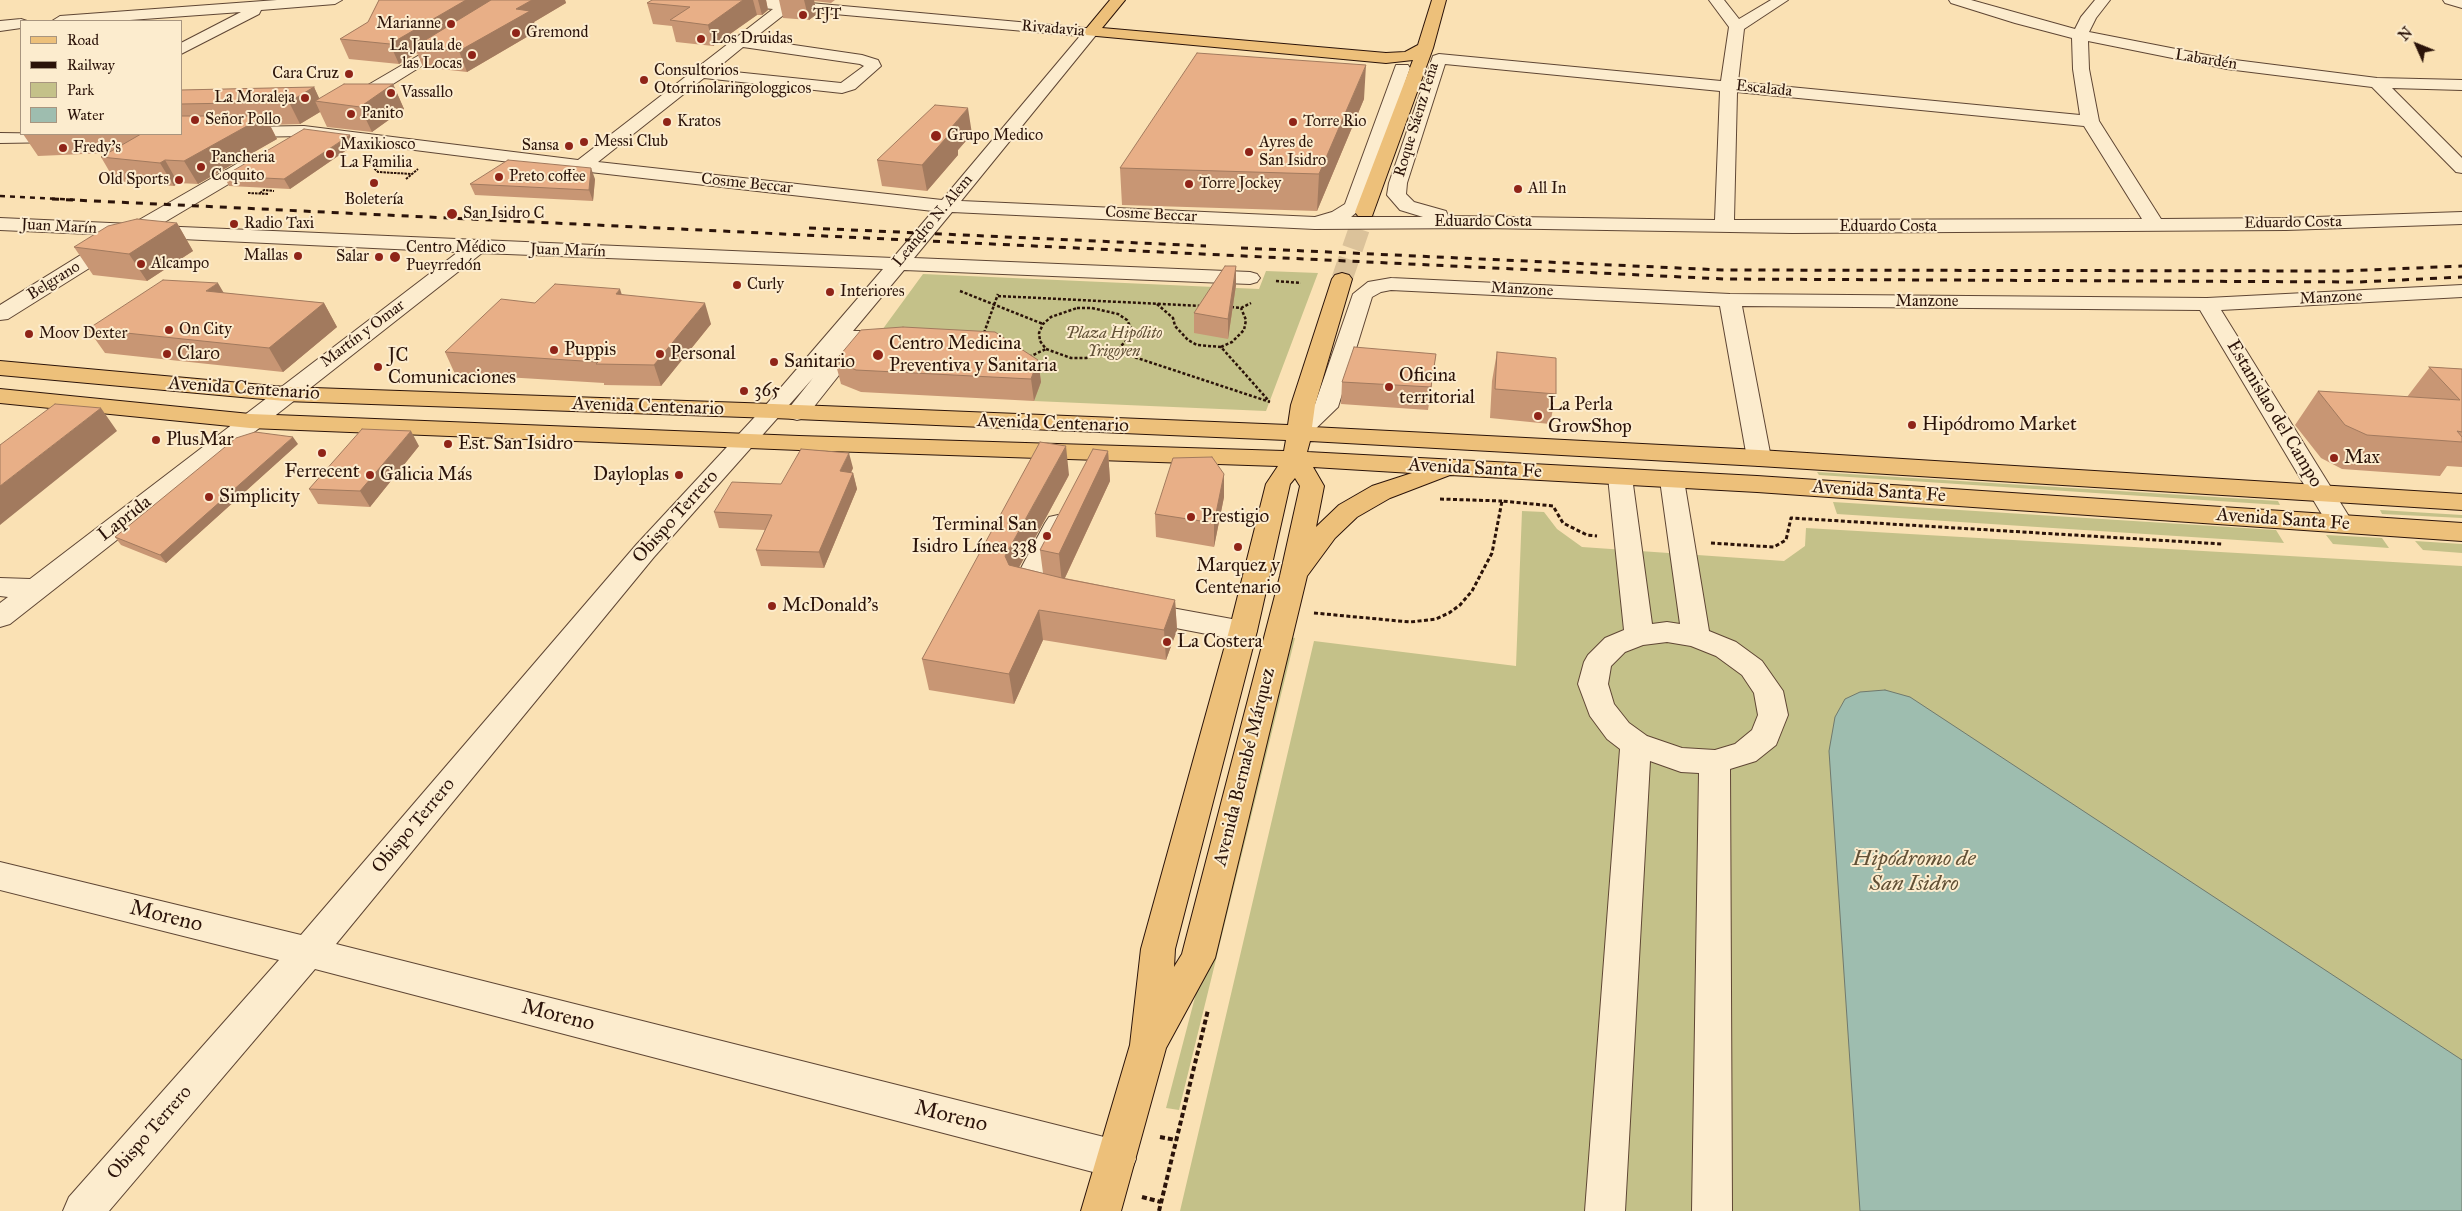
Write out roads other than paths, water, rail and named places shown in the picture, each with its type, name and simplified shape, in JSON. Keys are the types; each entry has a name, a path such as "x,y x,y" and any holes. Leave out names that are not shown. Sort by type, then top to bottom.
{"main road":[{"name":"Leandro N. Alem","path":"1091,32 1118,0"},
{"name":"Roque Sáenz Peña","path":"1364,212 1410,86 1432,54 1438,0"},
{"name":"Rivadavia","path":"1091,32 1386,58 1432,54"},
{"name":"Rivadavia","path":"1386,58 1402,68"},
{"path":"1402,68 1410,86"},
{"path":"1295,459 1304,405 1342,279"},
{"name":"Avenida Centenario","path":"0,368 285,394 773,411 1298,433"},
{"name":"Avenida Centenario","path":"0,396 250,421 746,441 1295,459"},
{"name":"Avenida Santa Fe","path":"1298,433 1759,458 2462,502"},
{"name":"Avenida Santa Fe","path":"1295,459 1672,480 2462,532"},
{"name":"Avenida Bernabé Márquez","path":"1101,1211 1148,1045 1158,949 1243,631 1278,484 1295,459 1312,486 1293,576 1198,958 1148,1045"},
{"path":"1293,576 1326,532 1348,511 1381,492 1455,468"}],"street":[{"path":"72,20 268,3 336,0"},
{"name":"Rivadavia","path":"721,0 790,3 1091,32"},
{"path":"1716,0 1737,27 1729,85 1724,226"},
{"path":"1737,27 1781,0"},
{"name":"Labardén","path":"1956,0 2020,20 2080,35 2227,64 2377,83 2462,85"},
{"path":"2103,0 2089,17 2080,35 2081,69 2090,120 2155,225"},
{"path":"2450,0 2462,4"},
{"path":"182,48 268,3"},
{"path":"581,166 790,3"},
{"path":"0,26 20,24"},
{"name":"Belgrano","path":"0,314 134,231 275,149 468,31"},
{"name":"Leandro N. Alem","path":"746,441 901,260 1091,32"},
{"path":"700,73 842,88 849,86 873,66 872,63 862,60 740,42"},
{"name":"Escalada","path":"1432,54 2090,120"},
{"name":"Roque Sáenz Peña","path":"1432,54 1396,196 1407,206 1426,213 1482,222"},
{"name":"Roque Sáenz Peña","path":"1315,223 1339,216 1353,207 1402,68"},
{"path":"2377,83 2462,168"},
{"name":"Cosme Beccar","path":"182,133 304,131 581,166 946,206 1315,223"},
{"path":"11,136 78,136"},
{"name":"Eduardo Costa","path":"1315,223 1482,222 1724,226 2155,225 2286,224 2462,218"},
{"name":"Juan Marín","path":"0,224 477,247 901,260"},
{"name":"Martín y Omar","path":"250,421 477,247"},
{"path":"901,260 1013,259"},
{"path":"901,260 925,265 1250,278"},
{"name":"Manzone","path":"1298,433 1326,407 1363,294 1375,286 1391,284 1730,300 2208,304 2462,291"},
{"path":"797,412 898,290"},
{"path":"1730,300 1759,458"},
{"name":"Estanislao del Campo","path":"2208,304 2340,523"},
{"name":"Laprida","path":"0,617 250,421"},
{"name":"Obispo Terrero","path":"82,1211 308,952 645,551 746,441"},
{"path":"1082,478 1095,453"},
{"path":"1620,477 1640,635"},
{"path":"1672,480 1696,637"},
{"path":"1069,503 1025,586 1070,598"},
{"path":"0,587 36,589"},
{"path":"1114,607 1243,631"},
{"path":"1667,632 1696,637 1726,649 1752,668 1768,691 1773,715 1765,737 1745,753 1715,762 1681,760 1636,744 1618,731 1600,708 1593,684 1598,662 1615,645 1640,635 1667,632"},
{"path":"1605,1211 1636,744"},
{"path":"1712,1211 1715,762"},
{"name":"Moreno","path":"0,876 308,952 1116,1159"}],"water":[{"path":"1885,690 1910,697 2462,1060 2462,1211 1860,1211 1829,751 1835,717 1845,699 1860,692"}],"tunnel":[{"path":"1342,279 1365,212"}],"railway":[{"path":"0,196 78,200"},
{"path":"52,199 1724,279 2359,282 2462,277"},
{"path":"809,228 1206,246"},
{"path":"1241,248 1722,270 2344,271 2462,266"}],"place":[{"name":"TJT","path":"803,15"},
{"name":"Marianne","path":"451,24"},
{"name":"Gremond","path":"516,33"},
{"name":"Los Druidas","path":"701,39"},
{"name":"La Jaula de las Locas","path":"472,55"},
{"name":"Cara Cruz","path":"349,74"},
{"name":"Consultorios Otorrinolaringologgicos","path":"644,80"},
{"name":"Vassallo","path":"391,93"},
{"name":"La Moraleja","path":"305,98"},
{"name":"Panito","path":"351,114"},
{"name":"Señor Pollo","path":"195,120"},
{"name":"Kratos","path":"667,122"},
{"name":"Torre Rio","path":"1293,122"},
{"name":"Grupo Medico","path":"936,136"},
{"name":"Messi Club","path":"584,142"},
{"name":"Sansa","path":"569,146"},
{"name":"Fredy's","path":"63,148"},
{"name":"Ayres de San Isidro","path":"1249,152"},
{"name":"Maxikiosco La Familia","path":"330,154"},
{"name":"Pancheria Coquito","path":"201,167"},
{"name":"Preto coffee","path":"499,177"},
{"name":"Old Sports","path":"179,180"},
{"name":"Boletería","path":"374,183"},
{"name":"Torre Jockey","path":"1189,184"},
{"name":"All In","path":"1518,189"},
{"name":"San Isidro C","path":"452,214"},
{"name":"Radio Taxi","path":"234,224"},
{"name":"Mallas","path":"298,256"},
{"name":"Salar","path":"379,257"},
{"name":"Centro Médico Pueyrredón","path":"395,257"},
{"name":"Alcampo","path":"141,264"},
{"name":"Curly","path":"737,285"},
{"name":"Interiores","path":"830,292"},
{"name":"On City","path":"169,330"},
{"name":"Moov Dexter","path":"29,334"},
{"name":"Puppis","path":"554,350"},
{"name":"Claro","path":"167,354"},
{"name":"Personal","path":"660,354"},
{"name":"Centro Medicina Preventiva y Sanitaria","path":"878,355"},
{"name":"Sanitario","path":"774,362"},
{"name":"JC Comunicaciones","path":"378,367"},
{"name":"Oficina territorial","path":"1389,387"},
{"name":"365","path":"744,391"},
{"name":"La Perla GrowShop","path":"1538,416"},
{"name":"Hipódromo Market","path":"1912,425"},
{"name":"PlusMar","path":"156,440"},
{"name":"Est. San Isidro","path":"448,444"},
{"name":"Ferrecent","path":"322,453"},
{"name":"Max","path":"2334,458"},
{"name":"Galicia Más","path":"370,475"},
{"name":"Dayloplas","path":"679,475"},
{"name":"Simplicity","path":"209,497"},
{"name":"Prestigio","path":"1191,517"},
{"name":"Terminal San Isidro Línea 338","path":"1047,536"},
{"name":"Marquez y Centenario","path":"1238,547"},
{"name":"McDonald's","path":"772,606"},
{"name":"La Costera","path":"1167,642"}],"park label":[{"name":"Plaza Hipólito Yrigoyen","path":"1114,343"},
{"name":"Hipódromo de San Isidro","path":"1914,872"}]}
